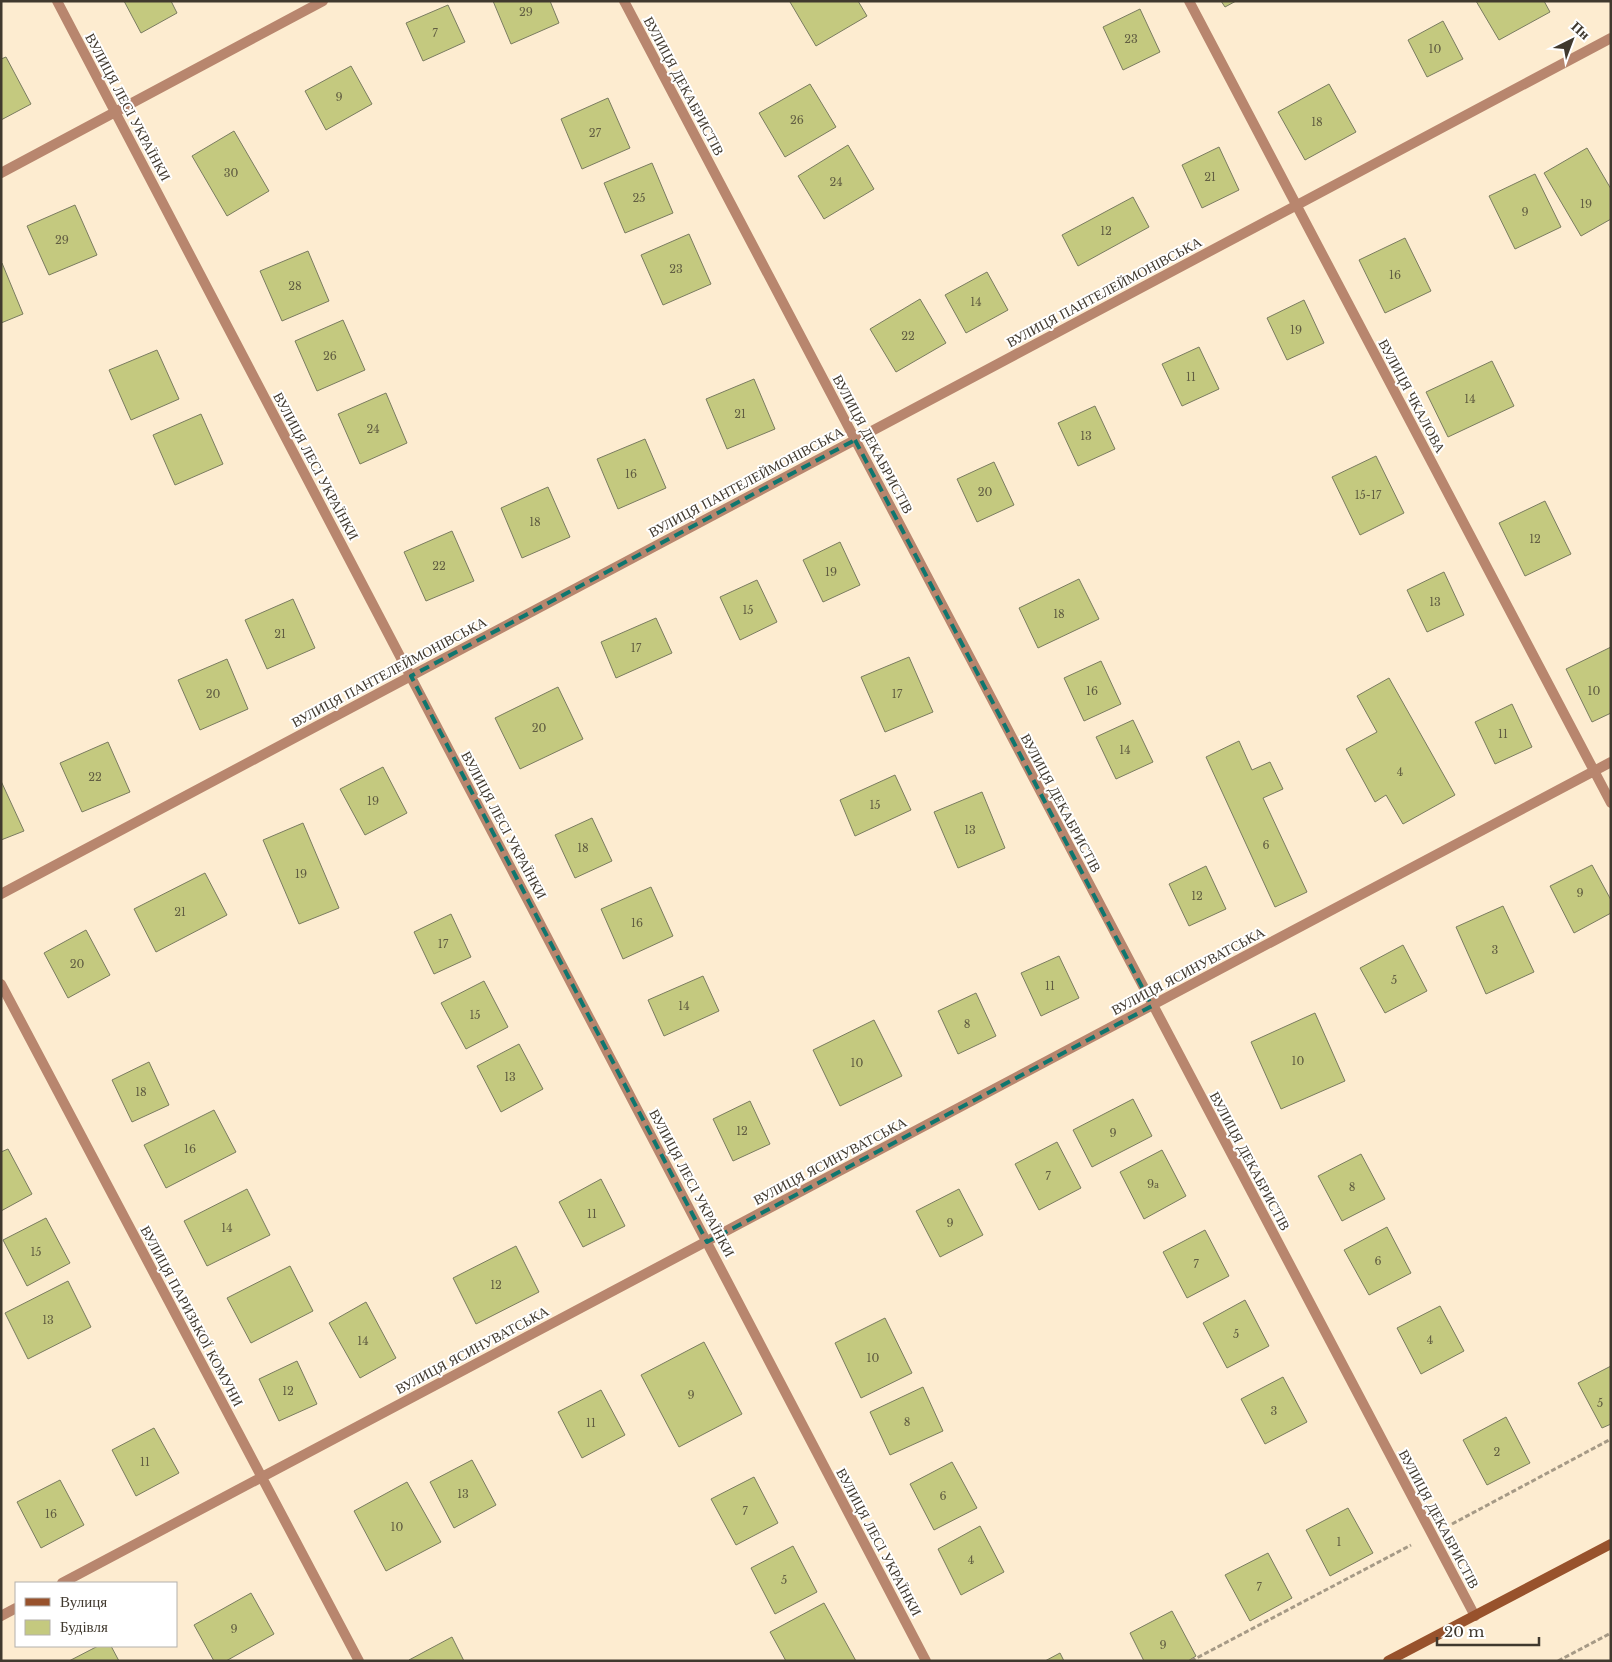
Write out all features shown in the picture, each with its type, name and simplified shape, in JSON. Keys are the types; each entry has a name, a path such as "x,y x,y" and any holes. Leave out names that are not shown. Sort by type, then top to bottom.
{"street":[{"name":"ВУЛИЦЯ ЛЕСІ УКРАЇНКИ","path":"57,1 926,1661"},
{"path":"1,173 323,1"},
{"name":"ВУЛИЦЯ ДЕКАБРИСТІВ","path":"624,1 1475,1616"},
{"name":"ВУЛИЦЯ ЧКАЛОВА","path":"1189,1 1611,803"},
{"name":"ВУЛИЦЯ ПАНТЕЛЕЙМОНІВСЬКА","path":"1,894 1611,38"},
{"name":"ВУЛИЦЯ ЯСИНУВАТСЬКА","path":"64,1582 1611,762"},
{"name":"ВУЛИЦЯ ПАРИЗЬКОЇ КОМУНИ","path":"1,984 359,1661"},
{"path":"1388,1661 1611,1544"},
{"path":"1,1616 15,1609"}],"path":[{"path":"1191,1661 1611,1439"},
{"path":"1558,1661 1611,1633"}],"highlighted area":[{"path":"855,440 1152,1006 707,1242 411,676"}],"building":[{"path":"124,1 171,1 177,13 141,33"},
{"path":"493,1 550,1 559,23 511,44"},
{"path":"858,1 867,16 816,46 790,2"},
{"path":"1221,1 1236,1 1225,7"},
{"path":"1476,1 1544,1 1550,12 1499,40"},
{"path":"448,5 465,42 423,61 406,23"},
{"path":"1140,9 1160,52 1123,70 1103,27"},
{"path":"1443,21 1463,59 1427,77 1408,40"},
{"path":"6,57 31,104 1,120 1,59"},
{"path":"351,66 372,104 326,130 305,91"},
{"path":"810,84 836,127 785,157 759,113"},
{"path":"1329,84 1356,132 1305,160 1278,112"},
{"path":"608,98 630,148 582,169 561,119"},
{"path":"234,131 269,191 227,216 192,156"},
{"path":"848,145 874,189 824,219 798,176"},
{"path":"1219,147 1239,190 1202,208 1182,165"},
{"path":"1587,148 1611,189 1611,219 1581,236 1544,173"},
{"path":"652,163 673,213 625,233 604,183"},
{"path":"1535,174 1561,227 1515,249 1489,196"},
{"path":"1133,197 1149,227 1078,266 1062,235"},
{"path":"75,205 97,255 49,275 27,226"},
{"path":"689,234 711,284 663,305 641,255"},
{"path":"1405,238 1431,291 1385,313 1359,260"},
{"path":"308,251 329,301 282,321 260,271"},
{"path":"1,264 23,314 1,323"},
{"path":"987,272 1008,310 966,333 945,295"},
{"path":"920,299 946,343 896,372 870,329"},
{"path":"1304,300 1324,343 1287,360 1267,318"},
{"path":"343,320 365,370 317,391 295,341"},
{"path":"1199,347 1219,389 1182,406 1162,364"},
{"path":"157,350 179,399 131,420 109,370"},
{"path":"1492,361 1514,406 1448,437 1426,392"},
{"path":"754,379 775,429 727,449 706,399"},
{"path":"386,393 407,443 360,464 338,414"},
{"path":"1095,406 1115,449 1078,466 1058,423"},
{"path":"201,414 223,464 175,485 153,435"},
{"path":"645,439 666,488 618,509 597,459"},
{"path":"1376,456 1404,513 1360,535 1332,477"},
{"path":"994,462 1014,505 977,522 957,479"},
{"path":"548,487 570,537 522,558 501,508"},
{"path":"1545,501 1571,554 1525,576 1499,523"},
{"path":"452,531 474,581 426,601 404,552"},
{"path":"840,542 860,585 823,602 803,560"},
{"path":"1444,572 1464,615 1427,632 1407,590"},
{"path":"1079,579 1099,619 1038,648 1019,608"},
{"path":"757,580 777,622 740,640 720,597"},
{"path":"293,599 315,648 267,669 245,620"},
{"path":"656,618 672,653 616,678 601,642"},
{"path":"1611,647 1611,713 1592,722 1566,669"},
{"path":"909,657 933,712 885,732 861,677"},
{"path":"227,659 248,709 200,730 178,680"},
{"path":"1101,661 1121,704 1084,721 1064,678"},
{"path":"1389,678 1455,795 1403,824 1386,795 1375,802 1346,749 1377,732 1357,696"},
{"path":"558,687 583,739 520,769 495,718"},
{"path":"1512,704 1532,747 1495,764 1475,722"},
{"path":"1133,720 1153,762 1116,779 1096,737"},
{"path":"1239,741 1252,770 1270,762 1283,789 1263,798 1307,892 1275,907 1206,757"},
{"path":"108,742 130,792 82,812 60,763"},
{"path":"383,767 407,813 365,835 340,789"},
{"path":"895,775 911,810 855,836 840,800"},
{"path":"1,781 24,831 1,840"},
{"path":"982,792 1005,848 958,868 934,812"},
{"path":"592,818 612,861 575,878 555,835"},
{"path":"303,823 339,908 299,924 263,840"},
{"path":"1592,865 1611,900 1611,913 1574,933 1550,886"},
{"path":"1206,866 1226,909 1189,926 1169,884"},
{"path":"205,873 227,915 156,952 134,909"},
{"path":"651,887 673,936 623,959 601,909"},
{"path":"1503,906 1534,972 1486,994 1456,927"},
{"path":"451,914 471,957 434,974 414,932"},
{"path":"86,930 110,975 68,998 44,953"},
{"path":"1403,945 1427,991 1385,1013 1360,968"},
{"path":"1059,956 1079,998 1041,1016 1021,973"},
{"path":"703,976 719,1011 664,1036 648,1000"},
{"path":"484,981 508,1027 466,1049 441,1003"},
{"path":"976,993 996,1036 958,1054 938,1011"},
{"path":"1315,1013 1345,1081 1281,1109 1251,1042"},
{"path":"874,1020 902,1076 840,1106 813,1050"},
{"path":"519,1044 543,1089 501,1112 477,1066"},
{"path":"149,1062 169,1105 132,1122 112,1080"},
{"path":"1133,1099 1152,1136 1092,1167 1073,1130"},
{"path":"750,1101 770,1144 733,1161 713,1119"},
{"path":"214,1110 236,1152 166,1188 144,1145"},
{"path":"1057,1142 1081,1188 1039,1210 1015,1164"},
{"path":"8,1149 32,1194 1,1211 1,1152"},
{"path":"1162,1150 1186,1196 1144,1219 1120,1172"},
{"path":"1361,1154 1385,1199 1342,1221 1318,1176"},
{"path":"601,1179 625,1226 583,1247 559,1202"},
{"path":"247,1189 270,1235 207,1266 184,1221"},
{"path":"959,1189 983,1235 940,1257 916,1211"},
{"path":"46,1218 70,1263 27,1286 3,1240"},
{"path":"1387,1227 1411,1273 1369,1295 1344,1250"},
{"path":"1205,1230 1229,1276 1187,1298 1163,1252"},
{"path":"516,1246 539,1292 476,1324 453,1278"},
{"path":"290,1266 313,1311 251,1343 227,1298"},
{"path":"68,1281 91,1327 28,1359 5,1313"},
{"path":"1245,1300 1269,1346 1227,1368 1203,1323"},
{"path":"366,1302 396,1358 360,1378 329,1323"},
{"path":"1440,1306 1464,1351 1421,1374 1397,1328"},
{"path":"885,1318 912,1373 861,1398 835,1343"},
{"path":"704,1342 742,1414 679,1447 641,1375"},
{"path":"297,1361 317,1404 279,1421 259,1379"},
{"path":"1611,1366 1611,1424 1602,1428 1578,1383"},
{"path":"1283,1377 1307,1422 1265,1444 1241,1399"},
{"path":"923,1387 943,1431 890,1455 870,1412"},
{"path":"601,1390 625,1435 582,1458 558,1412"},
{"path":"1506,1417 1530,1463 1487,1485 1463,1440"},
{"path":"154,1428 179,1473 136,1496 112,1450"},
{"path":"472,1460 496,1505 454,1528 430,1482"},
{"path":"952,1462 977,1508 934,1530 910,1484"},
{"path":"754,1477 778,1523 736,1545 711,1499"},
{"path":"60,1480 84,1525 41,1548 17,1502"},
{"path":"407,1482 441,1542 386,1571 354,1511"},
{"path":"1348,1508 1373,1553 1330,1576 1306,1530"},
{"path":"980,1526 1004,1572 961,1595 938,1549"},
{"path":"793,1546 817,1592 775,1614 751,1568"},
{"path":"1268,1553 1292,1598 1250,1621 1225,1575"},
{"path":"251,1593 274,1634 226,1661 214,1661 194,1625"},
{"path":"824,1603 856,1661 786,1661 770,1632"},
{"path":"1172,1611 1196,1656 1188,1661 1144,1661 1130,1633"},
{"path":"452,1637 464,1661 409,1660"},
{"path":"96,1647 112,1647 119,1661 69,1661"},
{"path":"1060,1653 1064,1661 1045,1661"}]}
